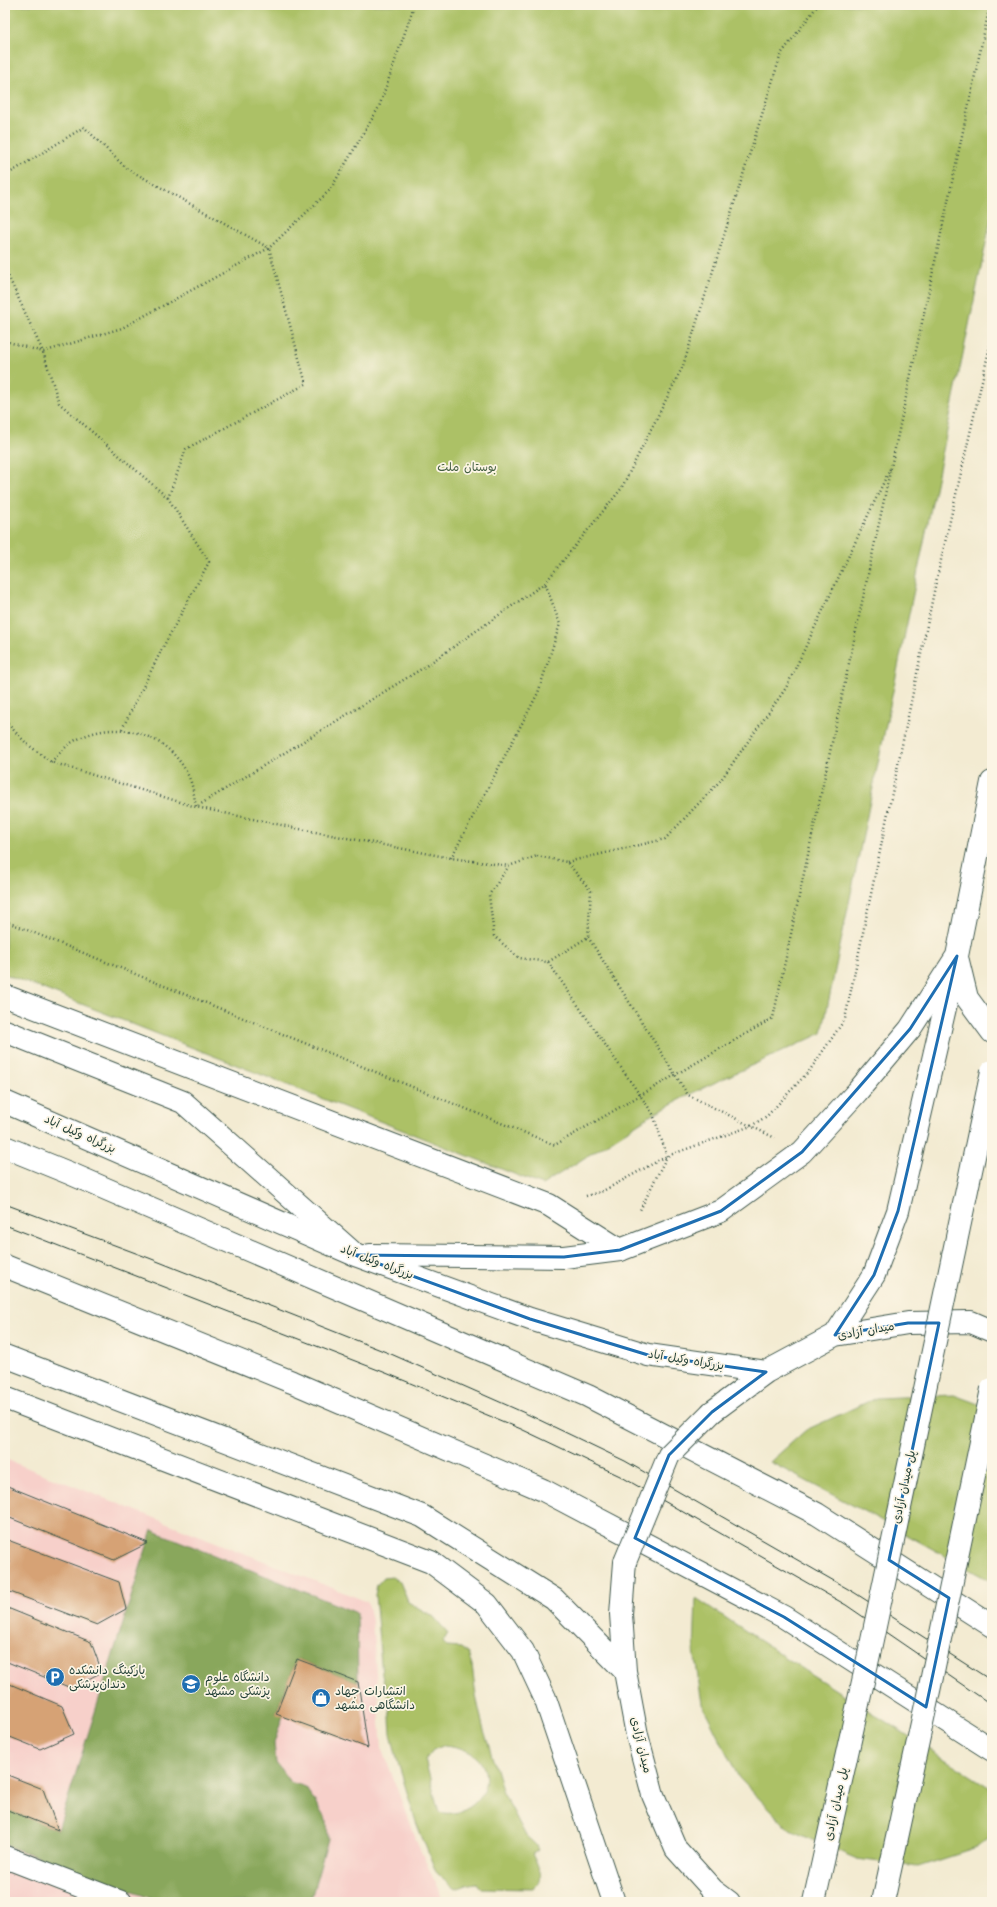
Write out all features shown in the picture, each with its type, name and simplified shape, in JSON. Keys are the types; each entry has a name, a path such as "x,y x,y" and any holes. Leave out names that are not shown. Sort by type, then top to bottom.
{"main road":[{"path":"835,1335 874,1275 898,1211 956,956 992,782"},
{"path":"956,956 967,998 992,1032"},
{"path":"5,1031 183,1102 355,1255 564,1257 620,1250 721,1211 802,1152 857,1092 910,1029 956,956"},
{"path":"5,996 549,1205 620,1250"},
{"name":"پل میدان آزادی","path":"814,1902 870,1650 992,1071"},
{"name":"بزرگراه وکیل آباد","path":"5,1102 355,1255 530,1319 648,1355 766,1372"},
{"path":"5,1147 69,1172 588,1396 818,1514 992,1626"},
{"path":"5,1266 292,1382 543,1490 784,1617 992,1750"},
{"name":"میدان آزادی","path":"718,1898 676,1849 653,1795 637,1735 625,1671 621,1614 626,1562 669,1455 712,1412 766,1372 835,1335 916,1323 970,1322 992,1331"},
{"path":"5,1356 422,1516 554,1599 625,1671"},
{"path":"882,1902 932,1678 992,1389"},
{"path":"5,1398 431,1562 487,1604 523,1651 545,1698 614,1902"},
{"path":"5,1857 83,1895 121,1902"}],"path":[{"path":"5,341 43,352 122,328 268,248 330,190 372,120 379,107 413,5"},
{"path":"196,808 423,668 545,583 621,489 683,366 782,54 818,5"},
{"path":"5,921 555,1145 773,1018 990,5"},
{"path":"5,176 84,127 126,168 268,248 306,384 186,449 168,498"},
{"path":"5,269 43,352 59,403 168,498 209,562 161,651 122,729"},
{"path":"549,1205 603,1191 667,1156 750,1126 768,1116 810,1070 846,1018 936,582 992,337"},
{"path":"5,721 26,743 51,762 196,808 300,830 451,858 509,866 537,856 567,862 665,839 720,781 786,688 892,463"},
{"path":"451,858 538,693 560,624 545,583"},
{"path":"51,762 62,750 75,740 90,734 106,730 122,729 138,733 154,739 168,749 179,761 188,775 194,791 196,808"},
{"path":"567,862 591,891 588,937 688,1095 802,1152"},
{"path":"509,866 489,895 494,936 519,958 548,962 588,937"},
{"path":"548,962 653,1114 667,1156 620,1250"}],"highlighted area":[{"path":"957,956 898,1211 874,1275 835,1335 908,1323 939,1323 889,1560 949,1598 926,1707 784,1617 635,1538 669,1455 712,1412 766,1372 648,1355 530,1319 355,1255 564,1257 620,1250 721,1211 802,1152 910,1029"}],"shaded area":[{"name":"دانشگاه علوم پزشکی مشهد","path":"5,1459 368,1602 372,1621 382,1747 414,1836 444,1902 5,1902"}],"green space":[{"name":"بوستان ملت","path":"5,5 992,5 992,214 822,1033 688,1095 653,1114 542,1185 5,974"},
{"path":"954,1395 992,1409 992,1582 873,1516 770,1462 806,1430 876,1398"},
{"path":"152,1530 357,1613 358,1682 297,1659 276,1713 283,1716 274,1743 276,1763 290,1782 306,1787 327,1822 328,1840 310,1902 161,1902 5,1845 5,1809 58,1830"},
{"path":"393,1577 400,1582 408,1602 434,1617 448,1633 443,1642 447,1647 461,1648 468,1654 472,1665 476,1696 483,1727 503,1792 526,1836 535,1844 538,1850 532,1854 540,1877 537,1885 533,1889 481,1888 477,1883 455,1889 436,1872 416,1822 391,1734 389,1699 382,1675 375,1595 377,1585 383,1578","holes":["445,1745 466,1750 479,1760 485,1772 485,1786 479,1798 469,1808 455,1813 439,1812 425,1760 433,1750"]},
{"path":"696,1598 806,1671 992,1789 992,1836 977,1848 918,1867 857,1859 790,1830 739,1778 702,1704 694,1651"}],"building":[{"path":"5,1485 148,1543 114,1560 5,1516"},
{"path":"5,1539 119,1582 126,1609 97,1625 5,1590 5,1567 10,1563"},
{"path":"5,1607 91,1642 102,1672 71,1688 5,1661"},
{"name":"انتشارات جهاد دانشگاهی مشهد","path":"297,1659 358,1682 368,1748 276,1714"},
{"path":"5,1682 62,1706 74,1734 40,1749 5,1735"},
{"path":"5,1774 43,1789 58,1830 5,1809"}],"tram line":[{"path":"5,1204 149,1258 391,1354 527,1414 625,1461 855,1593 992,1681"},
{"path":"5,1225 386,1373 521,1429 620,1476 846,1605 992,1705"}],"place":[{"name":"پارکینگ دانشکده دندان‌پزشکی","path":"55,1677"},
{"name":"دانشگاه علوم پزشکی مشهد","path":"191,1684"},
{"name":"انتشارات جهاد دانشگاهی مشهد","path":"321,1698"}]}
